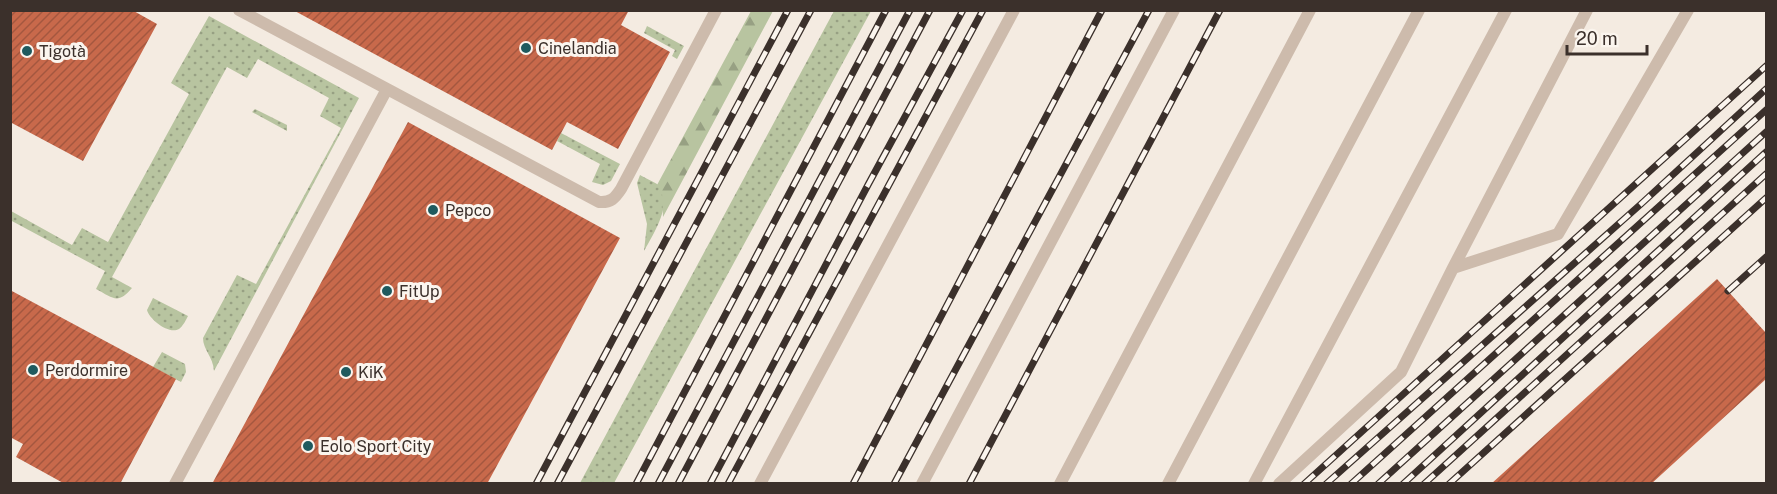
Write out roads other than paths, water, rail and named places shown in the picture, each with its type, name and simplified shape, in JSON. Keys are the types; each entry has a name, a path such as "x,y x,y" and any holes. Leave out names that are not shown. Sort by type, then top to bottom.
{"lane":[{"path":"241,11 600,202 608,202 615,198 621,189 716,10"},
{"path":"760,483 1014,10"},
{"path":"922,483 1174,10"},
{"path":"1060,483 1310,10"},
{"path":"1168,483 1419,10"},
{"path":"1254,483 1506,10"},
{"path":"1280,483 1401,372 1587,10"},
{"path":"1453,268 1558,234 1688,10"},
{"path":"175,483 387,89"}],"railway":[{"path":"536,484 788,10"},
{"path":"557,484 811,10"},
{"path":"636,484 886,10"},
{"path":"658,484 910,10"},
{"path":"678,484 930,10"},
{"path":"710,484 963,10"},
{"path":"728,484 983,10"},
{"path":"853,484 1102,10"},
{"path":"894,484 1149,10"},
{"path":"969,484 1220,10"},
{"path":"1304,484 1766,66"},
{"path":"1326,484 1641,204 1766,89"},
{"path":"1351,484 1766,110"},
{"path":"1378,484 1766,132"},
{"path":"1403,484 1766,152"},
{"path":"1424,484 1766,174"},
{"path":"1449,484 1766,198"},
{"path":"1728,291 1766,257"}],"place":[{"name":"Cinelandia","path":"526,48"},
{"name":"Tigotà","path":"27,51"},
{"name":"Pepco","path":"433,210"},
{"name":"FitUp","path":"387,291"},
{"name":"Perdormire","path":"33,370"},
{"name":"KiK","path":"346,372"},
{"name":"Eolo Sport City","path":"308,446"}]}
